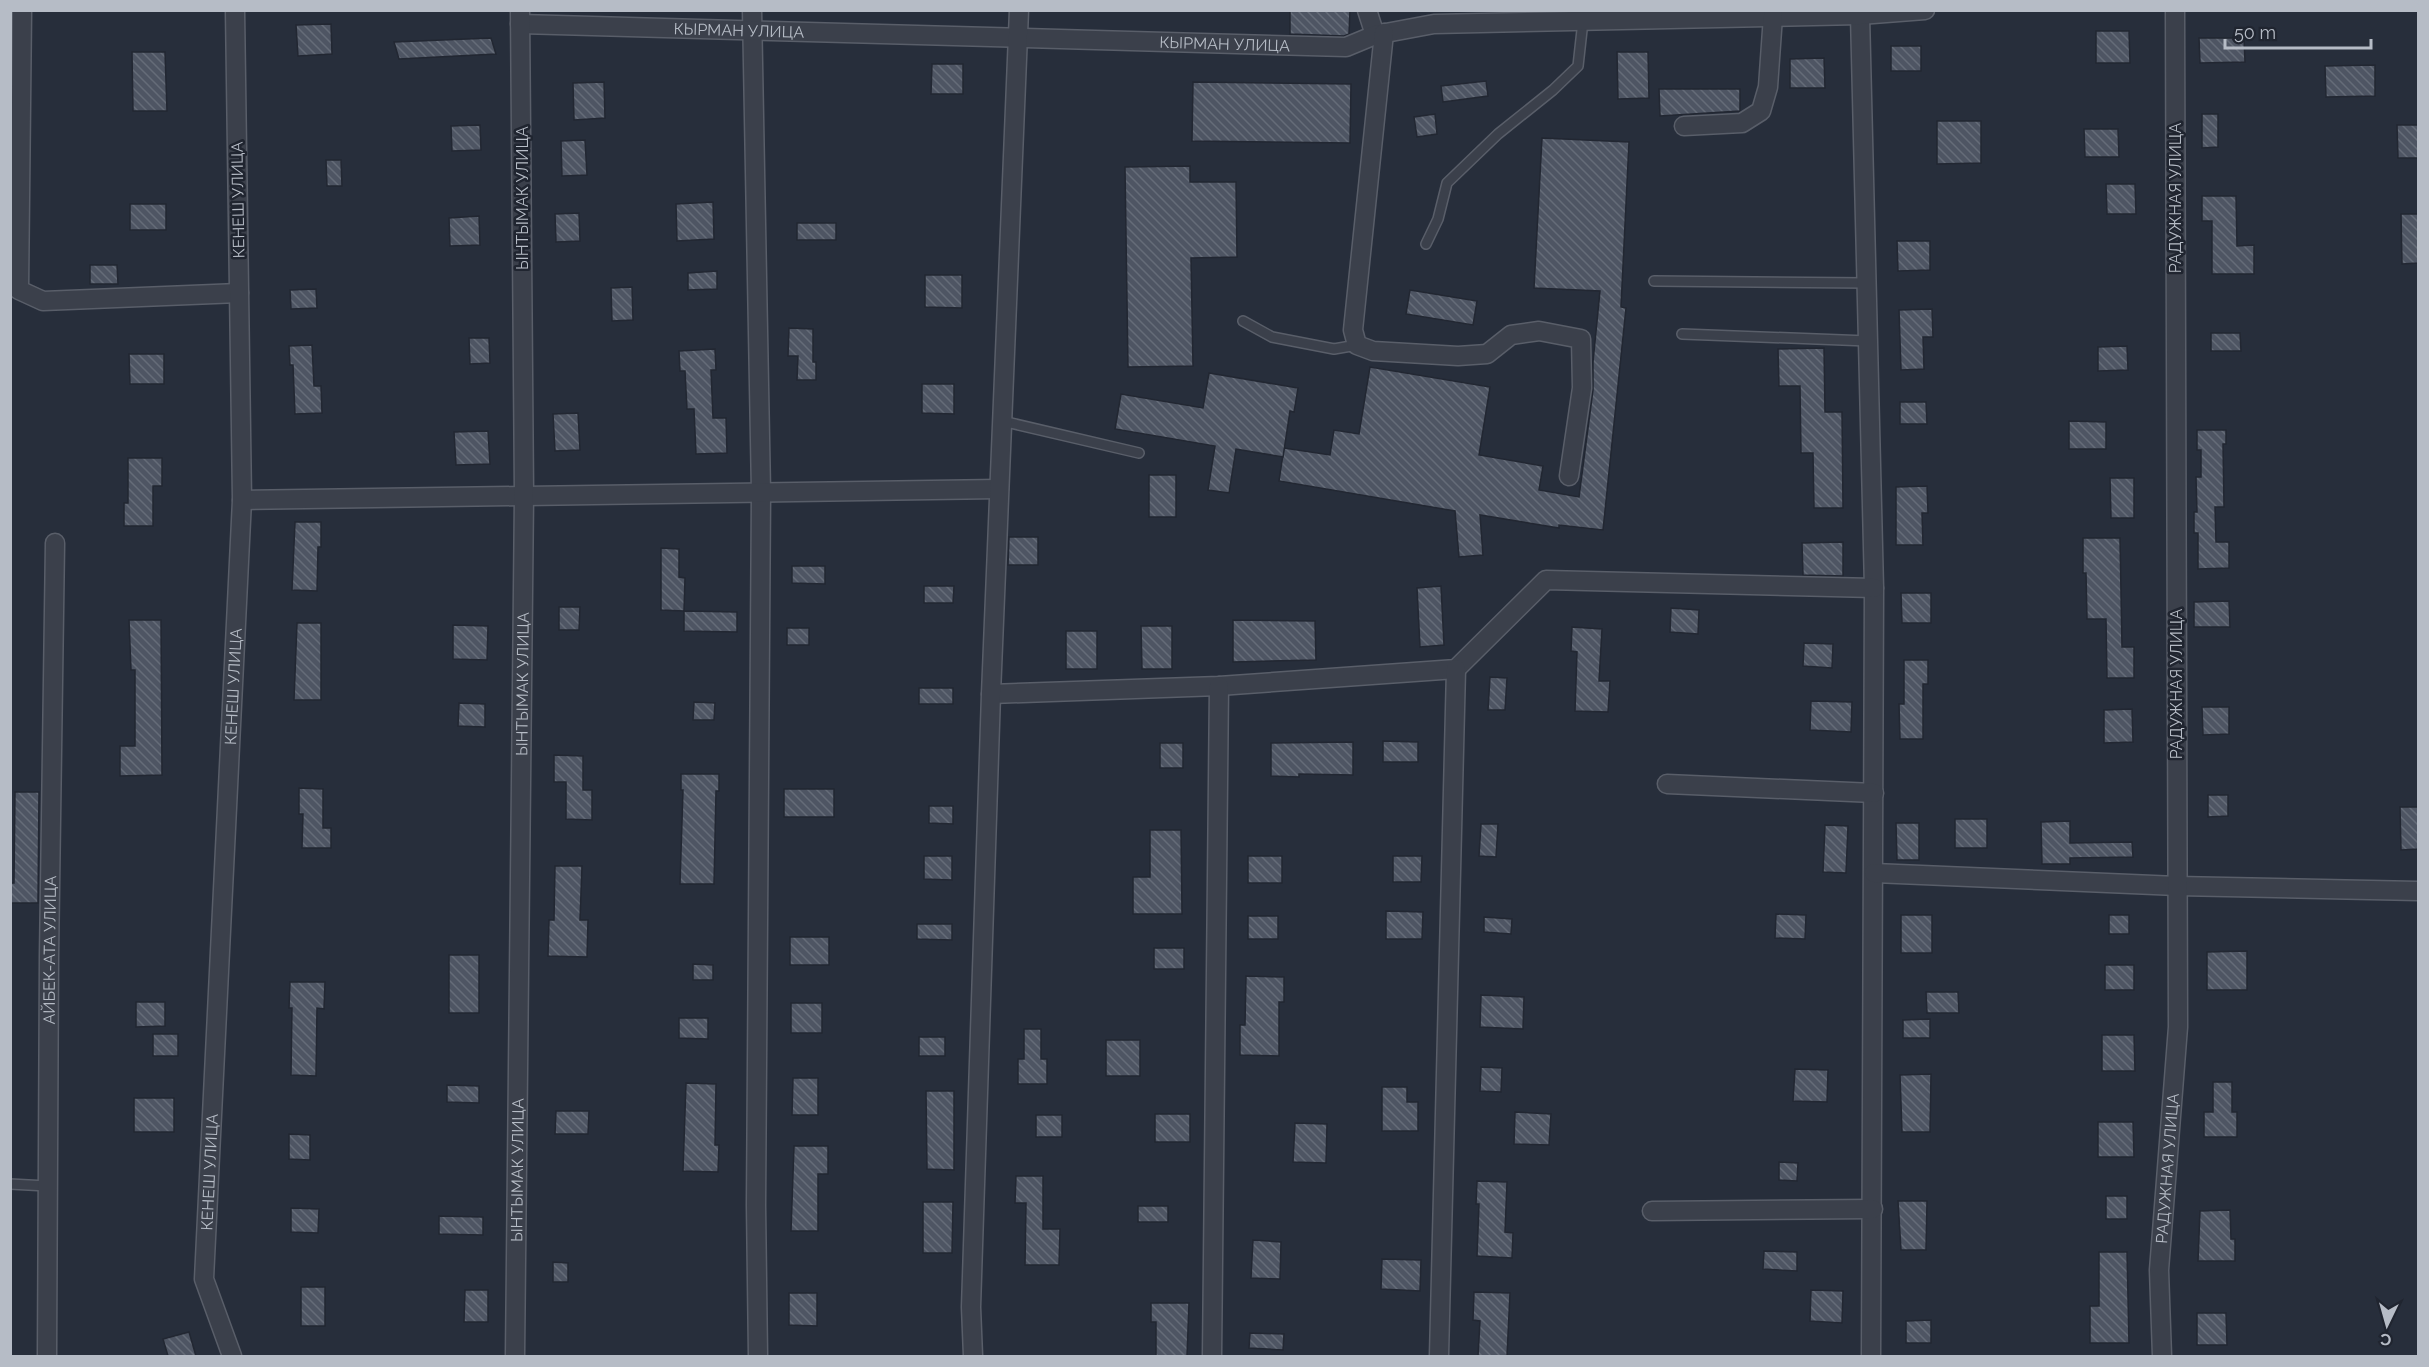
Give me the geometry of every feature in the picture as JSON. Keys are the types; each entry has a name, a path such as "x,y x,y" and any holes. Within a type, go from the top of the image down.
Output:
{"street":[{"path":"22,10 19,290 43,300 239,293"},
{"name":"КЕНЕШ УЛИЦА","path":"232,1356 204,1279 242,500 235,10"},
{"path":"752,10 761,492 756,1193 758,1356"},
{"path":"973,1356 971,1307 991,694 1019,10"},
{"path":"1367,10 1380,34 1353,330 1357,345 1373,351 1458,356 1487,354 1511,335 1539,331 1581,339 1582,387 1569,476"},
{"name":"КЫРМАН УЛИЦА","path":"520,17 752,31 1346,47 1380,34 1434,24 1512,17 1583,21 1697,14 1860,15 1925,10"},
{"name":"РАДУЖНАЯ УЛИЦА","path":"2162,1356 2159,1270 2178,1027 2175,10"},
{"path":"1860,15 1874,588 1871,1356"},
{"path":"1684,126 1742,123 1761,111 1768,87 1773,16"},
{"name":"ЫНТЫМАК УЛИЦА","path":"515,1356 525,495 520,17"},
{"path":"242,500 999,489"},
{"name":"АЙБЕК-АТА УЛИЦА","path":"47,1356 55,543"},
{"path":"991,694 1219,686 1456,669 1546,580 1874,588"},
{"path":"1439,1356 1456,669"},
{"path":"1212,1356 1219,686"},
{"path":"1667,784 1874,793"},
{"path":"1874,873 2177,886 2418,891"},
{"path":"1652,1211 1873,1209"}],"lane":[{"path":"1426,244 1438,219 1447,183 1498,134 1553,90 1578,66 1583,21"},
{"path":"1654,281 1867,283"},
{"path":"1243,321 1272,337 1334,349 1357,345"},
{"path":"1682,334 1868,341"},
{"path":"1002,421 1139,453"},
{"path":"10,1184 47,1186"}],"building":[{"path":"1290,10 1350,10 1349,34 1344,36 1290,34"},
{"path":"331,24 332,54 298,56 296,25"},
{"path":"2096,31 2129,31 2130,63 2096,63"},
{"path":"491,38 496,54 399,59 394,42"},
{"path":"2199,38 2244,38 2245,62 2200,63"},
{"path":"1891,46 1921,46 1921,71 1891,71"},
{"path":"132,52 165,52 167,111 133,111"},
{"path":"1617,52 1648,52 1649,98 1618,99"},
{"path":"1824,58 1825,88 1790,88 1790,59"},
{"path":"932,64 963,64 963,94 931,94"},
{"path":"2375,65 2375,96 2326,97 2325,66"},
{"path":"1486,81 1488,96 1443,102 1441,86"},
{"path":"604,82 605,118 574,120 573,83"},
{"path":"1193,82 1351,84 1350,143 1192,141"},
{"path":"1659,89 1740,89 1740,111 1660,116"},
{"path":"1435,114 1437,134 1417,137 1414,117"},
{"path":"2202,114 2218,114 2218,147 2202,148"},
{"path":"1937,121 1981,121 1981,163 1937,164"},
{"path":"480,125 481,150 452,151 451,126"},
{"path":"2397,125 2418,125 2418,158 2398,158"},
{"path":"2084,129 2118,129 2119,157 2085,157"},
{"path":"1542,138 1629,142 1621,307 1626,308 1603,530 1559,525 1559,528 1480,515 1483,555 1459,557 1455,511 1279,481 1284,448 1330,455 1334,430 1359,434 1370,367 1490,387 1479,455 1543,466 1539,490 1579,497 1593,390 1593,362 1600,291 1534,288"},
{"path":"585,140 587,175 562,176 561,141"},
{"path":"326,160 341,160 342,186 327,186"},
{"path":"1190,166 1190,182 1236,182 1237,257 1191,258 1193,366 1128,367 1125,167"},
{"path":"2106,184 2135,184 2136,214 2107,214"},
{"path":"2202,196 2236,196 2237,246 2254,245 2254,274 2212,274 2212,221 2202,221"},
{"path":"713,202 714,239 677,241 676,204"},
{"path":"130,204 166,204 166,230 130,230"},
{"path":"579,213 580,241 556,242 555,214"},
{"path":"2401,214 2418,214 2418,263 2402,264"},
{"path":"479,216 480,245 450,246 449,218"},
{"path":"797,223 836,223 836,240 797,240"},
{"path":"1897,241 1930,241 1930,270 1898,271"},
{"path":"90,265 117,265 118,284 90,284"},
{"path":"717,271 717,289 688,290 688,273"},
{"path":"925,275 962,275 962,308 925,307"},
{"path":"632,287 633,320 612,321 611,288"},
{"path":"316,289 317,308 291,309 290,290"},
{"path":"1410,290 1477,301 1473,325 1406,314"},
{"path":"1932,309 1933,337 1923,337 1924,369 1901,370 1899,310"},
{"path":"789,328 813,329 813,362 816,362 816,380 797,380 798,356 788,356"},
{"path":"2211,333 2240,333 2241,351 2211,351"},
{"path":"469,338 489,338 490,363 470,364"},
{"path":"312,345 314,386 321,386 322,413 295,414 293,365 290,365 289,346"},
{"path":"2127,346 2128,370 2098,371 2098,347"},
{"path":"1824,348 1825,412 1842,412 1843,508 1814,508 1813,453 1801,453 1800,386 1779,386 1778,349"},
{"path":"715,349 716,370 711,370 713,418 726,418 727,453 696,454 694,409 687,409 685,371 680,371 679,351"},
{"path":"129,354 164,354 164,384 130,384"},
{"path":"1209,373 1298,388 1294,412 1290,411 1283,457 1236,449 1229,493 1208,490 1215,446 1115,429 1121,394 1203,408"},
{"path":"922,384 954,384 954,414 922,413"},
{"path":"1900,402 1926,402 1927,424 1900,424"},
{"path":"578,413 580,450 555,451 553,414"},
{"path":"2069,421 2106,422 2106,449 2069,449"},
{"path":"2197,430 2226,430 2226,444 2223,444 2224,507 2215,507 2216,542 2229,542 2229,568 2198,569 2198,533 2194,533 2194,512 2197,512 2196,477 2201,477 2201,450 2197,450"},
{"path":"488,431 490,464 456,465 454,432"},
{"path":"128,458 162,458 162,486 153,486 153,526 124,526 124,503 128,503"},
{"path":"1149,475 1176,475 1176,517 1149,517"},
{"path":"2110,478 2134,478 2134,518 2111,518"},
{"path":"1927,486 1928,513 1922,513 1923,545 1896,545 1896,487"},
{"path":"295,522 321,522 317,591 292,590"},
{"path":"1009,537 1038,537 1038,565 1008,565"},
{"path":"2083,538 2120,538 2122,647 2134,647 2134,678 2107,678 2106,619 2087,619"},
{"path":"1843,542 1843,576 1803,575 1802,543"},
{"path":"661,548 679,549 679,577 685,578 684,611 661,610"},
{"path":"792,566 825,566 825,584 792,583"},
{"path":"924,586 954,586 953,603 924,603"},
{"path":"1441,586 1444,645 1420,647 1417,588"},
{"path":"1901,593 1931,593 1931,623 1902,623"},
{"path":"2229,601 2230,627 2194,627 2194,602"},
{"path":"559,607 580,607 579,630 559,630"},
{"path":"1671,608 1699,610 1698,634 1670,632"},
{"path":"684,611 737,612 737,632 684,631"},
{"path":"129,620 161,620 162,775 120,776 120,746 135,746 135,670 131,670"},
{"path":"1233,620 1315,621 1316,660 1233,662"},
{"path":"297,623 321,623 321,700 294,700"},
{"path":"453,625 488,626 487,660 453,659"},
{"path":"1141,626 1172,626 1172,669 1142,669"},
{"path":"1572,627 1602,629 1599,681 1610,681 1608,712 1575,711 1577,652 1571,651"},
{"path":"787,628 809,628 809,645 787,645"},
{"path":"1066,631 1097,631 1097,669 1066,669"},
{"path":"1804,643 1833,644 1832,668 1803,666"},
{"path":"1904,660 1928,660 1928,684 1923,684 1923,739 1900,739 1899,704 1904,704"},
{"path":"1490,677 1507,678 1505,710 1488,710"},
{"path":"919,688 953,688 953,704 919,704"},
{"path":"1811,701 1852,702 1851,732 1810,730"},
{"path":"694,702 715,703 714,720 693,720"},
{"path":"459,703 485,704 485,727 458,726"},
{"path":"2202,707 2229,707 2229,734 2203,735"},
{"path":"2132,709 2133,742 2104,743 2104,710"},
{"path":"1383,741 1418,742 1418,762 1383,762"},
{"path":"1353,742 1353,775 1271,776 1271,743"},
{"path":"1160,743 1183,743 1183,768 1160,768"},
{"path":"554,755 583,756 583,790 592,790 592,820 566,819 566,782 554,782"},
{"path":"681,774 719,774 719,791 716,791 714,884 680,884 683,790 681,790"},
{"path":"299,788 323,789 323,828 331,828 331,848 302,848 303,814 299,814"},
{"path":"784,789 834,789 834,817 784,817"},
{"path":"15,792 39,792 38,903 10,903 10,883 14,883"},
{"path":"2208,795 2228,795 2228,816 2208,817"},
{"path":"929,806 953,806 953,824 929,823"},
{"path":"2400,807 2418,807 2418,849 2401,850"},
{"path":"1955,819 1987,819 1987,848 1955,848"},
{"path":"2070,821 2070,843 2132,842 2133,857 2070,858 2070,864 2042,864 2041,822"},
{"path":"1896,823 1919,823 1919,860 1897,860"},
{"path":"1481,824 1498,824 1496,857 1479,856"},
{"path":"1825,825 1848,826 1846,873 1823,872"},
{"path":"1150,830 1181,830 1182,914 1133,914 1133,877 1150,877"},
{"path":"924,856 952,856 952,880 924,879"},
{"path":"1248,856 1282,856 1282,883 1248,883"},
{"path":"1393,856 1422,856 1421,882 1393,882"},
{"path":"555,866 582,866 580,920 588,920 587,957 548,956 549,920 554,920"},
{"path":"1386,911 1423,912 1422,939 1386,939"},
{"path":"1776,914 1806,915 1805,939 1775,938"},
{"path":"1901,915 1932,915 1932,953 1901,953"},
{"path":"2109,915 2129,915 2129,934 2109,934"},
{"path":"1248,916 1278,916 1278,939 1248,939"},
{"path":"1484,917 1512,919 1511,934 1484,932"},
{"path":"917,924 952,924 952,940 917,939"},
{"path":"790,937 829,937 829,965 790,965"},
{"path":"1154,948 1184,948 1184,969 1154,969"},
{"path":"2247,951 2247,990 2207,990 2207,952"},
{"path":"449,955 479,955 479,1013 449,1013"},
{"path":"693,964 713,965 713,980 693,980"},
{"path":"2105,965 2134,965 2134,990 2105,990"},
{"path":"1246,976 1284,977 1284,1002 1279,1002 1279,1056 1240,1055 1240,1025 1245,1025"},
{"path":"290,982 325,982 324,1009 317,1008 316,1076 291,1075"},
{"path":"1926,992 1958,992 1959,1013 1927,1013"},
{"path":"1481,995 1524,997 1523,1029 1480,1027"},
{"path":"136,1002 165,1002 165,1026 136,1027"},
{"path":"791,1003 822,1003 822,1033 791,1033"},
{"path":"679,1018 708,1018 708,1039 679,1038"},
{"path":"1930,1019 1930,1038 1903,1038 1903,1020"},
{"path":"1024,1029 1041,1029 1041,1059 1047,1059 1047,1084 1018,1084 1018,1059 1024,1059"},
{"path":"153,1034 178,1034 178,1056 153,1056"},
{"path":"2102,1035 2134,1035 2135,1071 2102,1071"},
{"path":"919,1037 945,1037 945,1056 919,1056"},
{"path":"1106,1040 1140,1040 1140,1076 1106,1076"},
{"path":"1481,1067 1502,1068 1501,1092 1480,1091"},
{"path":"1795,1069 1828,1070 1827,1102 1793,1101"},
{"path":"1931,1074 1930,1132 1902,1132 1900,1075"},
{"path":"793,1078 818,1078 818,1115 792,1115"},
{"path":"2213,1082 2232,1082 2232,1112 2237,1112 2237,1137 2204,1137 2204,1112 2213,1112"},
{"path":"686,1083 716,1084 715,1145 719,1145 718,1172 683,1171"},
{"path":"447,1085 479,1086 479,1103 447,1102"},
{"path":"1382,1087 1407,1087 1407,1102 1418,1102 1418,1131 1382,1131"},
{"path":"926,1091 954,1091 954,1170 927,1169"},
{"path":"134,1098 174,1098 174,1132 134,1132"},
{"path":"556,1111 589,1111 588,1134 555,1134"},
{"path":"1515,1112 1551,1114 1549,1145 1514,1144"},
{"path":"1155,1114 1190,1114 1190,1142 1155,1142"},
{"path":"1036,1115 1062,1115 1062,1137 1036,1137"},
{"path":"2098,1122 2133,1122 2134,1157 2098,1157"},
{"path":"1295,1123 1327,1124 1326,1163 1293,1162"},
{"path":"289,1134 310,1135 310,1160 289,1159"},
{"path":"794,1146 828,1146 828,1174 818,1174 818,1231 791,1231"},
{"path":"1779,1162 1798,1163 1797,1181 1779,1180"},
{"path":"1016,1176 1043,1176 1043,1229 1060,1229 1059,1265 1025,1265 1026,1203 1015,1203"},
{"path":"1477,1181 1507,1182 1505,1232 1513,1233 1512,1258 1477,1256 1479,1204 1476,1204"},
{"path":"2106,1196 2127,1196 2127,1219 2106,1219"},
{"path":"1898,1201 1927,1201 1926,1250 1901,1250"},
{"path":"923,1202 953,1202 952,1253 923,1253"},
{"path":"1138,1206 1168,1206 1168,1222 1138,1222"},
{"path":"291,1208 319,1209 318,1233 291,1232"},
{"path":"2230,1210 2231,1239 2235,1239 2235,1261 2198,1261 2200,1211"},
{"path":"439,1216 483,1217 483,1235 439,1234"},
{"path":"1253,1240 1281,1242 1280,1279 1251,1278"},
{"path":"1764,1251 1797,1252 1797,1271 1763,1269"},
{"path":"2099,1252 2127,1252 2129,1343 2090,1343 2090,1306 2099,1306"},
{"path":"1382,1259 1421,1260 1420,1291 1381,1289"},
{"path":"553,1262 568,1263 568,1282 553,1282"},
{"path":"301,1287 325,1287 325,1326 301,1326"},
{"path":"465,1290 488,1290 488,1322 464,1322"},
{"path":"1811,1290 1843,1291 1842,1323 1810,1321"},
{"path":"1474,1292 1510,1293 1507,1356 1478,1356 1480,1321 1473,1320"},
{"path":"789,1293 817,1293 817,1326 789,1325"},
{"path":"1151,1303 1189,1303 1187,1356 1156,1356 1156,1322 1151,1322"},
{"path":"2197,1313 2226,1313 2227,1345 2197,1345"},
{"path":"1931,1320 1931,1343 1906,1343 1906,1321"},
{"path":"189,1332 196,1356 168,1356 163,1339"},
{"path":"1250,1333 1284,1334 1283,1350 1249,1348"}]}
